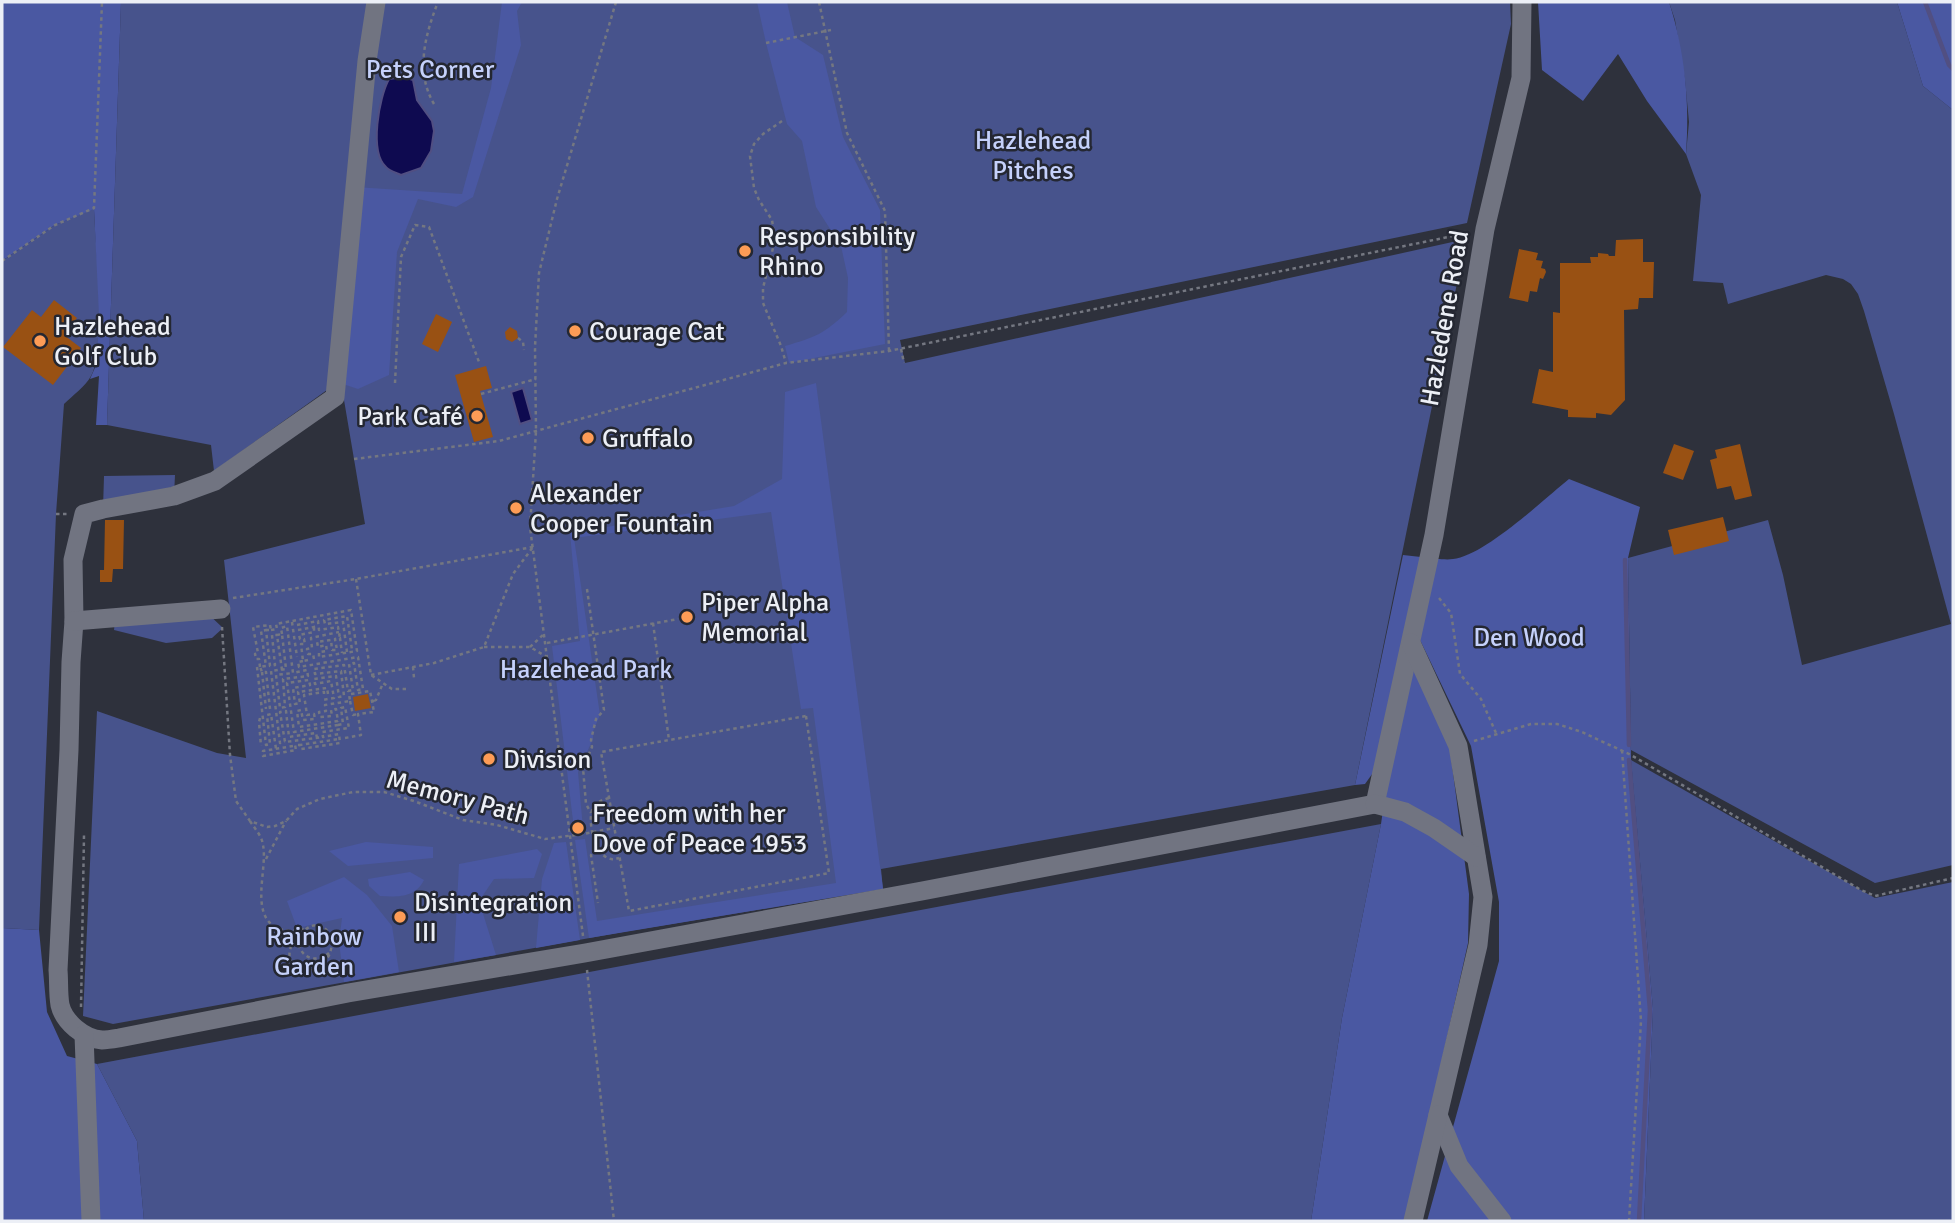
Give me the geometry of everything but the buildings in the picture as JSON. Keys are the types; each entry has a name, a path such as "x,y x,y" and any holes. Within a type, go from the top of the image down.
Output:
{"street":[{"path":"376,2 367,61 335,397 215,481 174,496 84,514 73,560 74,621 58,970 60,1005 70,1023 83,1035 100,1040 119,1038 348,993 909,894 1375,804 1405,813 1434,828 1476,857"},
{"name":"Hazledene Road","path":"1375,804 1434,535 1485,229 1521,78 1522,2"},
{"path":"74,621 221,609"},
{"path":"74,621 114,630"},
{"path":"1410,643 1458,746 1483,897 1478,945 1413,1221"},
{"path":"83,1035 91,1221"},
{"path":"1438,1115 1459,1166 1502,1221"}],"path":[{"path":"2,261 55,225 94,208 102,2"},
{"path":"434,104 428,94 423,59 425,41 438,2"},
{"path":"614,1221 585,953 530,527 537,431 535,346 539,273 557,199 616,2"},
{"path":"820,2 828,30 847,134 885,211 889,351"},
{"path":"766,43 828,30"},
{"path":"782,121 763,134 754,144 750,156 754,188 758,200 772,219 775,240 762,303 786,363"},
{"path":"395,383 401,257 415,225 429,227 479,362"},
{"path":"354,460 499,441 786,363 889,351 1485,229"},
{"path":"518,338 523,342 524,350"},
{"path":"901,348 904,363"},
{"path":"481,394 536,379"},
{"path":"310,926 296,939 288,955 296,970 303,972 320,966 326,960 332,939 324,928 317,926 310,926 289,931 276,927 264,912 261,894 265,861 263,842 236,801 230,755 221,609 228,599 533,547"},
{"path":"484,647 513,574 533,547"},
{"path":"356,579 371,676"},
{"path":"1425,580 1451,613 1460,674 1481,699 1496,733"},
{"path":"587,589 604,710 597,719 591,740 592,747 583,768 586,804 591,813 596,846 606,857 619,858"},
{"path":"258,667 266,666 261,631 277,629 276,624 351,610 357,651 320,657 319,652 327,651 326,645 318,646 317,642 331,640 332,650 337,650 335,639 340,638"},
{"path":"347,653 343,622 324,624 324,620 347,616 352,652"},
{"path":"546,643 678,619"},
{"path":"291,621 297,657"},
{"path":"297,625 318,621 319,630 338,627 342,653"},
{"path":"303,661 301,644 305,643 299,635 314,632 313,622"},
{"path":"653,623 669,740"},
{"path":"276,749 271,714 267,715 270,744 265,745 258,667 260,659 256,659 255,654 258,653 253,627 270,625 270,666 275,665 272,635 282,634"},
{"path":"293,673 287,626 281,628 286,669 271,671 280,743 339,734 340,743 301,749 300,745 295,745 296,750 264,756 263,751 293,746"},
{"path":"298,630 314,627"},
{"path":"314,659 307,649 312,648 311,638 339,632"},
{"path":"530,647 545,634"},
{"path":"277,635 282,670"},
{"path":"371,676 434,663 484,647 530,647 548,658"},
{"path":"308,660 298,662 299,667 358,657 363,689 358,690 354,663 349,664 353,691 349,693"},
{"path":"321,700 334,698 331,681 315,684 314,679 336,676 339,696 344,696 341,671 314,674 314,669 344,665 349,693 351,701 353,715 374,712 370,691 349,693"},
{"path":"258,667 262,672 266,671 268,709"},
{"path":"413,667 414,678"},
{"path":"307,670 308,676 283,679 285,707 280,708 276,675 293,673 307,670"},
{"path":"371,676 392,689 406,689"},
{"path":"323,737 322,732 349,728 345,707 341,708 342,724 294,732 287,684 309,680 310,685 293,688 295,704 300,704 298,692 327,688 326,694 304,695 307,715 314,714 315,719 303,720 302,710 297,711 299,727 338,723"},
{"path":"372,701 376,700 383,683"},
{"path":"338,723 336,709 331,710 332,716 320,718 319,712 326,711 325,705 351,701"},
{"path":"285,742 280,712 286,711 289,737 316,733 317,738"},
{"path":"345,738 361,735 358,714"},
{"path":"261,715 261,746"},
{"path":"806,716 829,873 629,911 601,752 669,740 806,716"},
{"path":"1458,746 1531,724 1557,724 1593,736 1622,750 1875,896 1953,878"},
{"path":"1622,750 1641,1021 1629,1221"},
{"name":"Memory Path","path":"286,821 297,809 320,799 353,792 384,792 463,820 497,825 545,839 614,828"},
{"path":"591,813 600,801 609,798"},
{"path":"250,821 267,827 286,821"},
{"path":"265,861 286,821"},
{"path":"596,846 591,855 598,903"},
{"path":"83,881 89,882"},
{"path":"300,935 300,949 310,958 317,959 329,953"}],"green space":[{"path":"2,2 121,2 107,425 96,425 99,376 90,379 97,363 99,315 94,209 55,225 2,261"},
{"path":"121,2 1510,2 1511,24 1467,223 900,340 905,363 1466,239 1355,785 881,869 883,889 623,932 113,1024 83,1016 97,711 217,753 246,758 224,560 365,524 344,400 327,390 214,471 211,445 107,425"},
{"path":"502,2 522,2 517,11 521,45 473,197 456,207 418,199 397,252 389,375 358,389 340,383 355,187 462,194 491,88"},
{"path":"757,2 787,2 795,37 823,55 843,137 880,210 885,344 789,363 785,346 819,334 847,312 848,278 841,246 816,207 802,141 787,124"},
{"path":"1538,2 1669,2 1679,39 1685,78 1686,154 1647,101 1618,54 1583,101 1542,70"},
{"path":"1669,2 1897,2 1923,86 1953,110 1953,865 1875,883 1631,750 1628,558 1768,520 1802,665 1951,624 1864,311 1851,284 1826,275 1728,304 1723,283 1693,281 1701,195 1686,154 1689,122 1685,80 1675,20"},
{"path":"1897,2 1953,2 1953,110 1923,86"},
{"path":"94,208 99,320 96,362 88,380 64,404 56,514 39,930 2,928 2,261 55,225"},
{"name":"Hazlehead Park","path":"816,383 883,889 589,938 575,840 585,839 597,921 836,883 813,708 801,709 771,512 574,538 600,715 593,731 593,739 578,772 583,829 574,829 552,646 580,641 570,533 734,506 782,479 785,392"},
{"path":"175,475 174,496 103,509 104,476"},
{"name":"Den Wood","path":"1569,479 1640,507 1628,558 1631,760 1653,1009 1644,1221 1427,1221 1499,961 1499,902 1471,746 1420,640 1436,559 1466,556 1481,548 1513,526"},
{"path":"1403,555 1421,557 1375,770 1365,784 1355,785"},
{"path":"206,612 223,628 212,638 166,643 114,630 115,621"},
{"name":"Den Wood","path":"1413,662 1450,750 1469,894 1468,943 1406,1221 1311,1221 1342,1018 1381,824 1389,768"},
{"path":"1631,760 1875,898 1953,882 1953,1221 1644,1221 1653,1009"},
{"path":"1381,824 1342,1018 1311,1221 144,1221 137,1141 97,1064"},
{"path":"366,842 433,847 433,858 348,866 329,851"},
{"path":"566,842 580,940 536,948 542,879 554,843"},
{"path":"537,849 542,854 534,878 494,879 479,901 496,955 454,962 459,864"},
{"path":"410,872 424,880 411,893 380,896 369,886 368,879"},
{"path":"344,877 367,895 392,926 399,972 344,982 339,942 342,918 297,928 287,901"},
{"path":"2,928 39,930 47,1012 67,1056 97,1064 137,1141 144,1221 2,1221"}],"shaded area":[{"path":"404,77 413,80 417,100 432,121 434,131 431,151 421,168 401,175 387,168 381,160 377,124 389,79"},
{"path":"523,388 532,420 520,424 511,392"}],"waterway":[{"path":"1925,2 1949,65 1953,69"},
{"path":"1625,560 1629,745"},
{"path":"1629,760 1650,1010 1639,1221"}],"place":[{"name":"Responsibility Rhino","path":"745,251"},
{"name":"Courage Cat","path":"575,331"},
{"name":"Hazlehead Golf Club","path":"40,341"},
{"name":"Park Café","path":"477,416"},
{"name":"Gruffalo","path":"588,438"},
{"name":"Alexander Cooper Fountain","path":"516,508"},
{"name":"Piper Alpha Memorial","path":"687,617"},
{"name":"Division","path":"489,759"},
{"name":"Freedom with her Dove of Peace 1953","path":"578,828"},
{"name":"Disintegration III","path":"400,917"}],"park label":[{"name":"Pets Corner","path":"430,69"},
{"name":"Hazlehead Pitches","path":"1033,155"},
{"name":"Rainbow Garden","path":"314,951"}]}
